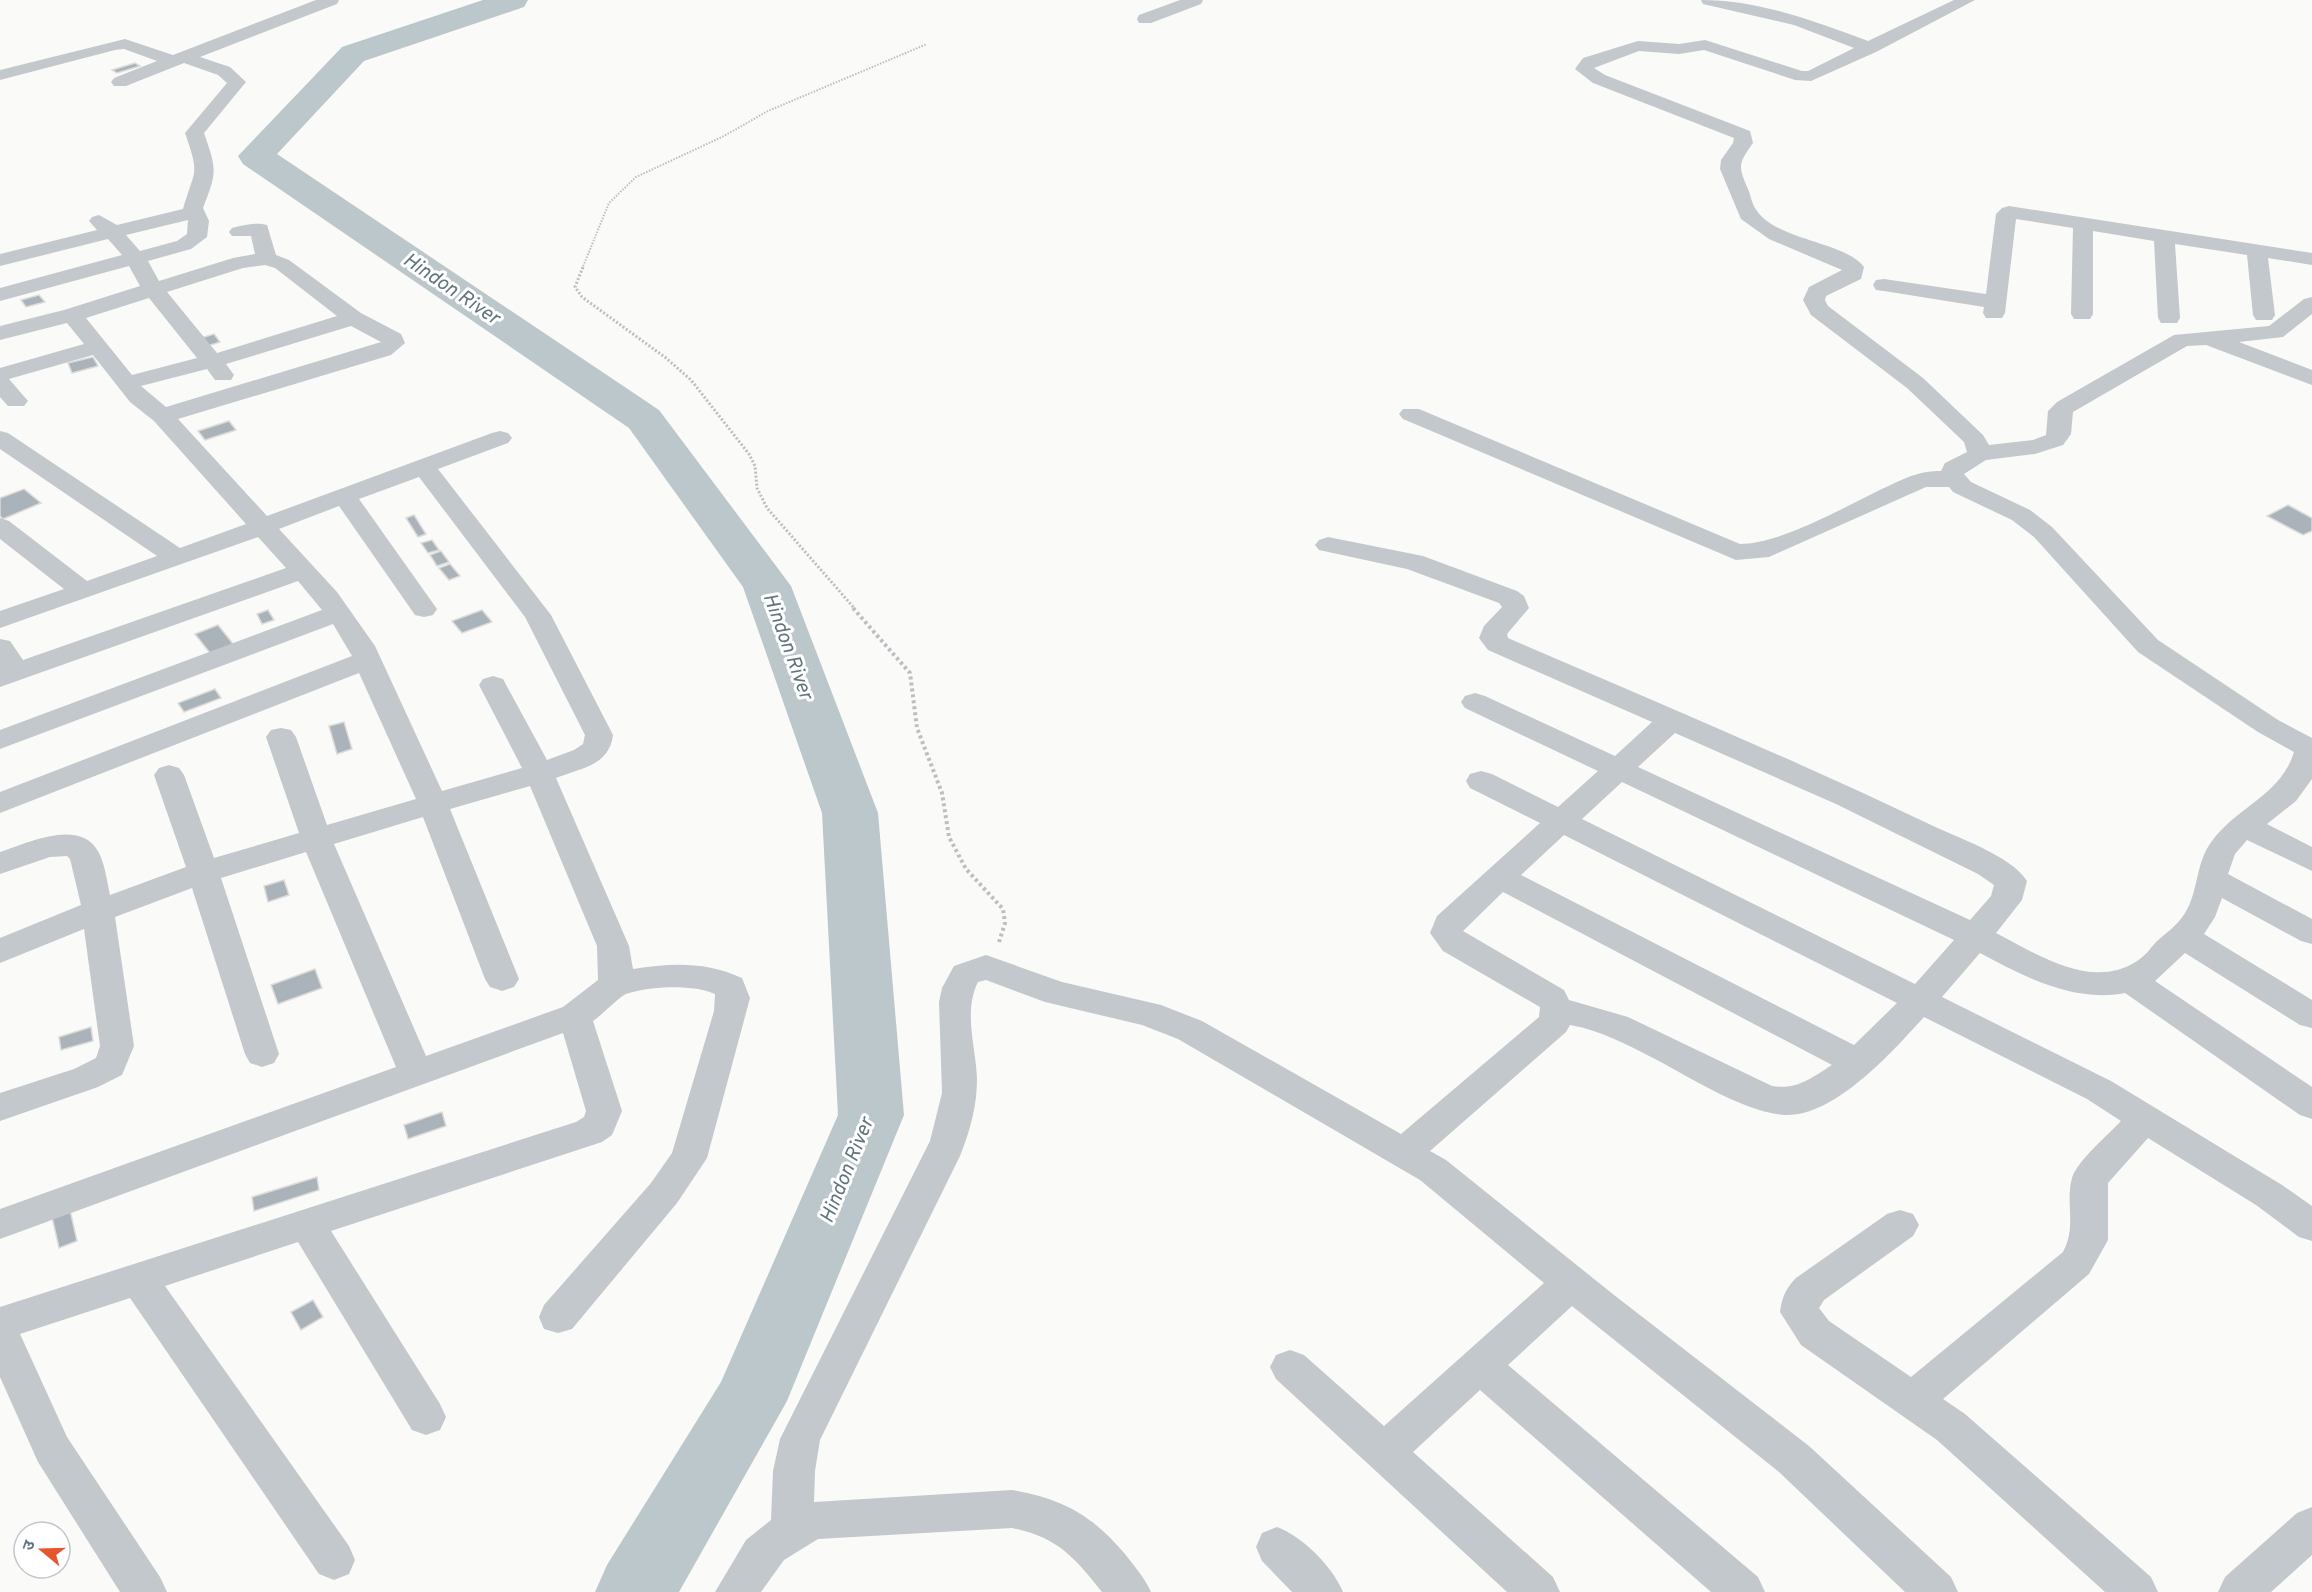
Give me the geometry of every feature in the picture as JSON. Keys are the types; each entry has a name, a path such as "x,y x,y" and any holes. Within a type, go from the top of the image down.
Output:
{"street":[{"path":"120,82 331,0"},
{"path":"1145,19 1195,0"},
{"path":"1709,0 1799,21 1870,48"},
{"path":"1927,3 1957,4"},
{"path":"1957,4 1811,76 1800,76 1705,45 1679,49 1638,46 1589,63 1584,69 1599,79 1733,129 1743,135 1743,143 1731,160 1730,169 1748,215 1776,235 1853,267 1854,274 1817,292 1814,300 1819,310 1915,383 1975,440 1979,453"},
{"path":"0,75 125,44 224,71 237,82 194,133 205,163 205,177 194,201 199,221 197,237 192,241 136,259 0,295"},
{"path":"0,260 105,226 152,224 195,212"},
{"path":"1884,285 1994,308 2006,214 2016,212 2312,259"},
{"path":"2082,314 2083,223"},
{"path":"105,226 136,259 152,288 213,361 236,393"},
{"path":"239,232 260,229 266,259"},
{"path":"2164,235 2169,318"},
{"path":"2257,250 2264,315"},
{"path":"0,333 72,315 240,262 266,259 282,264 353,318 393,339 394,343 384,350 162,416"},
{"path":"1475,702 2043,970 2078,981 2102,985 2129,980 2148,970 2198,919 2209,895 2222,849 2292,787 2306,767 2310,749 2259,720 2148,646 2043,532 2021,515 1971,493 1955,480 1952,474 1954,468 1976,457 1979,453 2035,447 2054,441 2059,435 2060,411 2065,406 2175,343 2189,338 2275,332 2312,304"},
{"path":"72,315 138,397 162,416 304,570 338,613 367,660 433,804 502,979"},
{"path":"126,383 213,361 353,318"},
{"path":"312,331 361,357"},
{"path":"2206,337 2312,378"},
{"path":"0,375 97,347"},
{"path":"0,382 16,401"},
{"path":"1411,414 1736,552 1749,554 1760,552 1805,534 1921,480 1938,478 1955,480"},
{"path":"0,438 177,558"},
{"path":"0,620 177,558 500,438"},
{"path":"0,951 203,872 539,773 584,757 597,748 599,735 538,615 424,467"},
{"path":"344,495 424,609"},
{"path":"0,526 83,591"},
{"path":"1328,545 1414,562 1508,597 1515,602 1516,608 1494,632 1493,638 1498,644 1847,797 2004,875 2011,881 2006,900 1918,1000 1858,1063 1828,1087 1811,1096 1792,1101 1761,1095 1592,1017 1558,1010"},
{"path":"0,647 8,675 304,570"},
{"path":"0,740 338,613"},
{"path":"0,803 367,660"},
{"path":"0,1224 575,1016 606,993 614,984 616,976 614,946 539,773 493,685"},
{"path":"1403,1153 1554,1023 1558,1010 1552,999 1454,943 1446,933 1448,924 1671,721"},
{"path":"280,737 316,838 416,1074"},
{"path":"169,776 203,872 261,1054"},
{"path":"1481,781 2098,1090 2269,1195 2312,1226"},
{"path":"2246,826 2312,860"},
{"path":"0,863 48,847 74,845 85,855 98,911 117,1046 110,1066 86,1078 0,1107"},
{"path":"1500,877 1858,1063"},
{"path":"2212,879 2312,933"},
{"path":"2182,936 2312,1016"},
{"path":"792,1529 794,1471 800,1439 942,1156 956,1119 960,1091 954,1016 956,994 966,974 986,967 1057,993 1149,1014 1190,1030 1433,1170 1571,1283 1794,1459 1936,1592"},
{"path":"558,1317 664,1193 689,1158 731,1011 733,998 730,987 717,979 678,976 614,984"},
{"path":"2129,980 2312,1105"},
{"path":"0,1324 589,1132 599,1125 604,1111 575,1016"},
{"path":"1912,1401 2076,1263 2089,1240 2090,1179 2145,1118"},
{"path":"307,1224 426,1417"},
{"path":"1900,1225 1810,1289 1802,1298 1799,1312 1815,1333 1951,1427 2136,1592"},
{"path":"138,1279 334,1560"},
{"path":"1384,1452 1571,1283"},
{"path":"0,1332 52,1449 145,1592"},
{"path":"1480,1365 1743,1592"},
{"path":"1290,1367 1538,1592"},
{"path":"737,1592 766,1545 792,1529 818,1520 1012,1509 1041,1513 1074,1530 1129,1592"},
{"path":"2240,1592 2312,1527"},
{"path":"1277,1547 1321,1592"}],"path":[{"path":"927,44 768,111 724,136 636,177 609,203 575,287 582,297 666,358 691,380 750,454 755,466 757,488 767,508 910,674 914,687 917,729 941,792 950,840 960,859 978,882 1003,905 1006,919 1002,936 986,967"}],"building":[{"path":"135,63 140,66 117,73 112,70"},
{"path":"39,295 45,302 26,307 21,300"},
{"path":"214,334 220,342 207,346 201,338"},
{"path":"93,357 98,366 72,373 68,363"},
{"path":"229,421 236,430 205,440 198,431"},
{"path":"24,489 41,503 3,519 0,516 0,498"},
{"path":"2288,505 2312,518 2312,531 2303,535 2267,516"},
{"path":"414,515 426,534 418,537 406,518"},
{"path":"432,540 439,550 428,553 421,543"},
{"path":"441,551 449,562 437,566 430,555"},
{"path":"450,564 460,576 449,580 439,568"},
{"path":"268,610 274,620 262,624 257,614"},
{"path":"482,610 492,622 462,633 452,621"},
{"path":"218,625 237,649 214,658 195,634"},
{"path":"215,689 221,698 184,712 178,703"},
{"path":"344,722 352,749 337,754 329,726"},
{"path":"284,880 289,895 268,902 264,886"},
{"path":"315,969 322,988 278,1004 271,985"},
{"path":"91,1027 93,1041 61,1050 59,1037"},
{"path":"442,1112 446,1126 408,1139 404,1125"},
{"path":"317,1177 319,1190 254,1211 252,1197"},
{"path":"70,1210 77,1241 59,1248 52,1217"},
{"path":"313,1300 323,1317 301,1330 291,1312"}],"waterway":[{"name":"Hindon River","path":"513,0 353,54 256,156 644,419 767,586 850,813 871,1115 750,1401 635,1592"}]}
